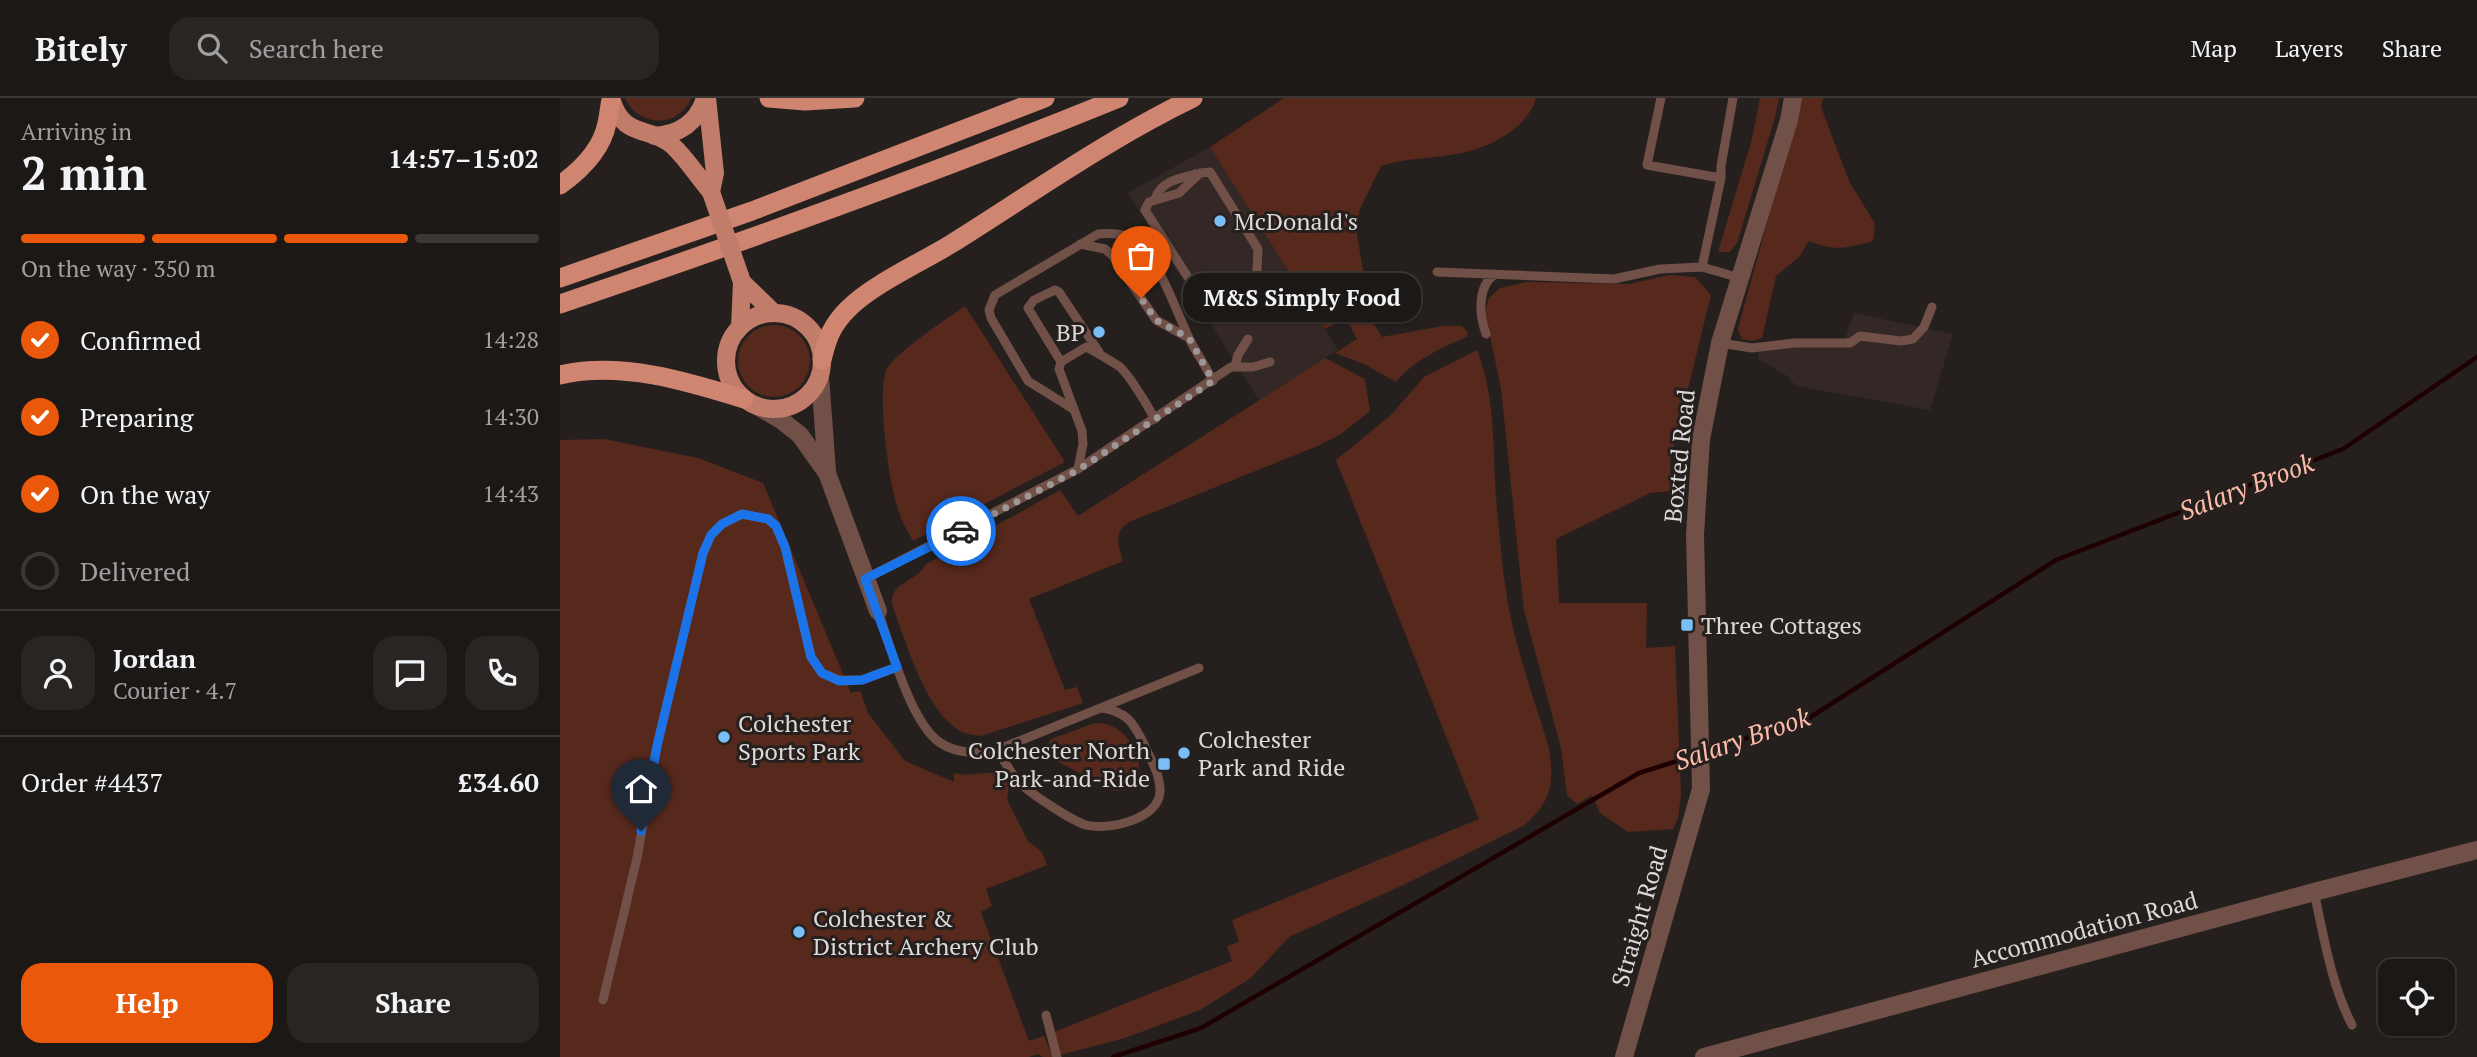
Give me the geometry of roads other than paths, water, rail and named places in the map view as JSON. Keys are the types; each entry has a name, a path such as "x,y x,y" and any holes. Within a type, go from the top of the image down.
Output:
{"highway":[{"path":"769,98 805,102 855,98"},
{"path":"560,278 752,211 1045,98"},
{"path":"560,304 772,232 979,155 1119,98"},
{"path":"821,368 827,335 832,326 859,299 982,225 1026,194 1193,98"},
{"path":"560,185 597,149 606,129 611,99"},
{"path":"560,375 574,372 628,372 673,378 750,403"}],"main road":[{"path":"654,136 669,135 686,127 699,113 706,98"},
{"path":"706,98 715,173 711,192"},
{"path":"611,99 617,114 627,125 670,143 711,192 741,279 740,327"},
{"path":"741,279 774,313"},
{"path":"774,313 789,315 807,327 820,345 821,368 810,393 794,405 776,410 750,403 734,388 727,375 725,362 732,337 740,327 755,316 774,313"}],"street":[{"name":"Boxted Road","path":"1701,789 1695,535 1701,439 1720,343 1793,98"},
{"path":"821,368 827,473"},
{"path":"750,403 781,420 800,435 827,473 878,611"},
{"name":"Straight Road","path":"1624,1057 1701,789"},
{"name":"Accommodation Road","path":"1704,1057 2477,850"}],"lane":[{"path":"1661,98 1647,165 1721,178"},
{"path":"1702,267 1721,178 1733,98"},
{"path":"1226,305 1200,296 1145,210 1161,187 1174,180 1210,172 1258,249 1257,270"},
{"path":"1155,198 1166,198 1179,193 1200,173"},
{"path":"1073,409 1028,381 989,310 995,295 1098,234 1116,233 1134,239 1143,246 1177,305 1189,338 1213,381"},
{"path":"1080,244 1105,249 1112,255 1156,320 1189,338"},
{"path":"1437,272 1614,279 1660,269 1702,267 1740,278"},
{"path":"1486,334 1480,307 1489,278 1496,274"},
{"path":"1061,362 1028,308 1034,300 1055,290 1059,292 1104,359"},
{"path":"1720,343 1752,348 1795,343 1850,343 1860,336 1901,341 1913,339 1924,327 1932,307"},
{"path":"865,579 1078,470 1233,367 1248,339"},
{"path":"1078,470 1083,444 1082,431 1059,369 1061,362 1086,347 1121,368 1155,419"},
{"path":"1233,367 1253,367 1270,362"},
{"path":"603,1000 637,858 657,746 703,553 711,535 722,524 742,514 768,519 776,526 785,547 811,657 822,673 839,681 862,680 897,667"},
{"path":"878,611 897,667 915,710 928,732 941,743 963,752 997,750 1199,668"},
{"path":"997,750 1019,782 1045,802 1085,825 1111,826 1143,816 1157,800 1161,790 1154,768 1135,727 1119,711 1101,707"},
{"path":"2314,892 2338,994 2352,1025"},
{"path":"1046,1015 1057,1057"}],"waterway":[{"name":"Salary Brook","path":"1704,752 1809,718 2056,560 2343,449 2477,357"},
{"name":"Salary Brook","path":"1113,1057 1201,1028 1639,773 1696,755"}],"place":[{"name":"McDonald's","path":"1220,221"},
{"name":"M&S Simply Food","path":"1141,298"},
{"name":"BP","path":"1099,332"},
{"name":"Three Cottages","path":"1687,625"},
{"name":"Colchester Sports Park","path":"724,737"},
{"name":"Colchester Park and Ride","path":"1184,753"},
{"name":"Colchester North Park-and-Ride","path":"1164,764"},
{"name":"Colchester & District Archery Club","path":"799,932"}]}
